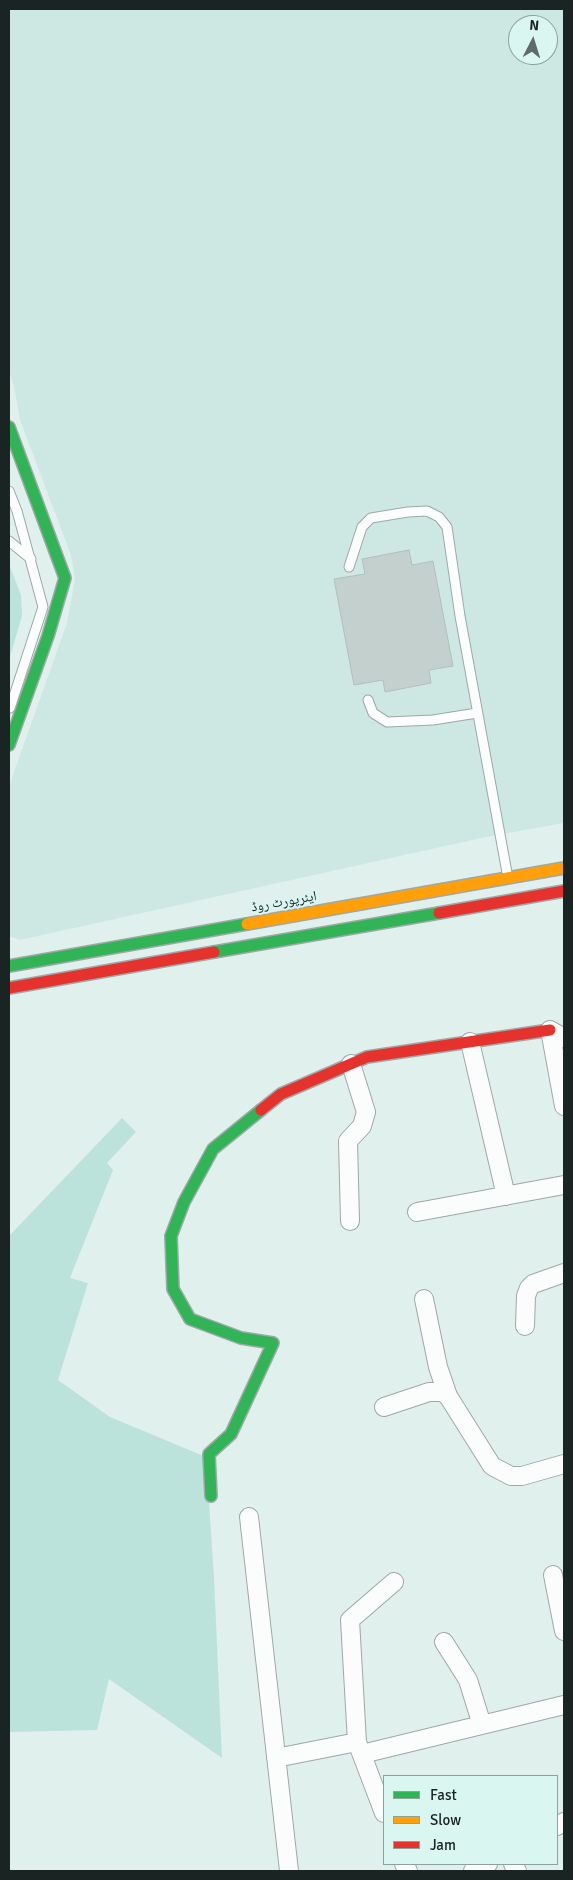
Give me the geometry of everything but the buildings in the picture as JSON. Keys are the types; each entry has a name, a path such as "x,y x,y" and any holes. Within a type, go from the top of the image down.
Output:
{"main road":[{"path":"9,427 65,578 48,636 9,745"},
{"name":"ایئرپورٹ روڈ","path":"9,988 510,890 564,868"},
{"name":"ایئرپورٹ روڈ","path":"9,966 206,930 510,890 564,891"},
{"path":"25,952 68,946 103,950"},
{"path":"211,1496 209,1454 231,1434 273,1344 241,1338 190,1319 173,1290 171,1236 184,1202 213,1149 281,1094 367,1057 470,1042 557,1034"}],"street":[{"path":"557,1034 564,1106"},
{"path":"470,1042 506,1196"},
{"path":"350,1221 348,1141 362,1126 366,1112 351,1064"},
{"path":"417,1212 564,1185"},
{"path":"525,1326 526,1296 529,1288 532,1284 564,1273"},
{"path":"424,1299 438,1367 448,1396 492,1466 511,1476 522,1476 564,1464"},
{"path":"384,1407 429,1392 442,1392 448,1396"},
{"path":"249,1517 289,1871"},
{"path":"553,1575 564,1631"},
{"path":"383,1810 359,1748 350,1620 394,1582"},
{"path":"444,1642 468,1680 482,1725"},
{"path":"276,1758 359,1748 482,1725 564,1705"},
{"path":"474,1871 486,1865"}],"lane":[{"path":"9,491 43,607 9,712"},
{"path":"9,496 16,511"},
{"path":"349,566 362,527 371,518 427,511 439,517 447,527 510,890"},
{"path":"9,541 30,559"},
{"path":"368,700 373,713 387,722 434,720 478,712"}],"shaded area":[{"path":"9,9 564,9 564,823 486,837 20,940 9,936 9,786 67,623 75,579 71,555 20,420 14,386 9,371"},
{"path":"9,564 21,595 22,616 9,660"},
{"path":"122,1118 136,1132 107,1163 113,1170 70,1278 88,1283 58,1380 110,1417 206,1457 214,1577 222,1758 109,1679 97,1730 9,1732 9,1236"}],"traffic: fast":[{"path":"9,427 65,578 48,636 9,745"},
{"path":"214,952 439,913"},
{"path":"9,966 247,924"},
{"path":"211,1496 209,1454 231,1434 273,1343 241,1338 190,1319 173,1289 171,1236 184,1202 213,1149 261,1110"}],"traffic: slow":[{"path":"247,924 564,868"}],"traffic: jam":[{"path":"439,913 564,891"},
{"path":"9,988 214,952"},
{"path":"261,1110 281,1094 367,1057 550,1030"}]}
